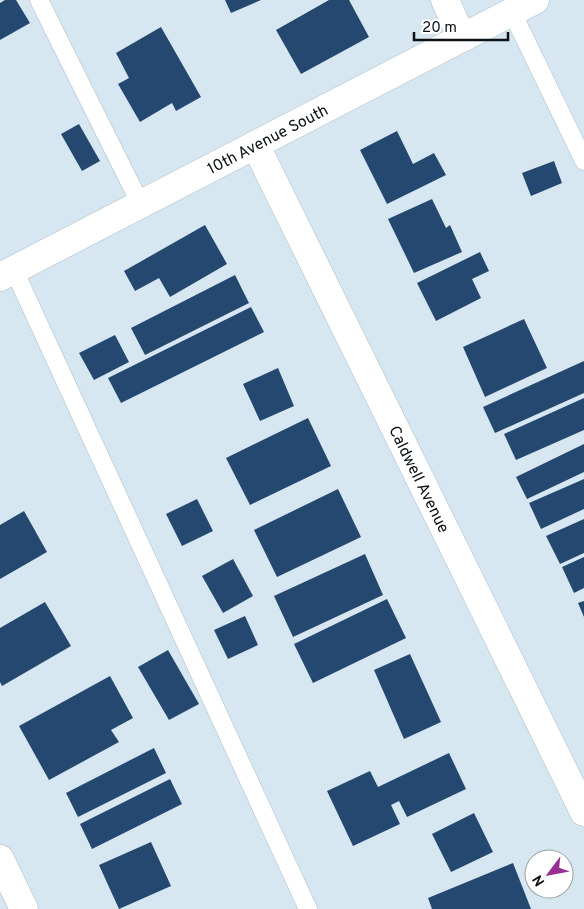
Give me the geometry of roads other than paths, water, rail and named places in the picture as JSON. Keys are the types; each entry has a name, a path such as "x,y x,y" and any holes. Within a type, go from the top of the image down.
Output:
{"street":[{"path":"445,0 462,38"},
{"name":"10th Avenue South","path":"7,274 524,6"},
{"name":"Caldwell Avenue","path":"256,146 584,812"},
{"path":"0,859 24,909"}],"lane":[{"path":"39,0 140,205"},
{"path":"524,6 584,161"},
{"path":"7,274 308,909"}]}
